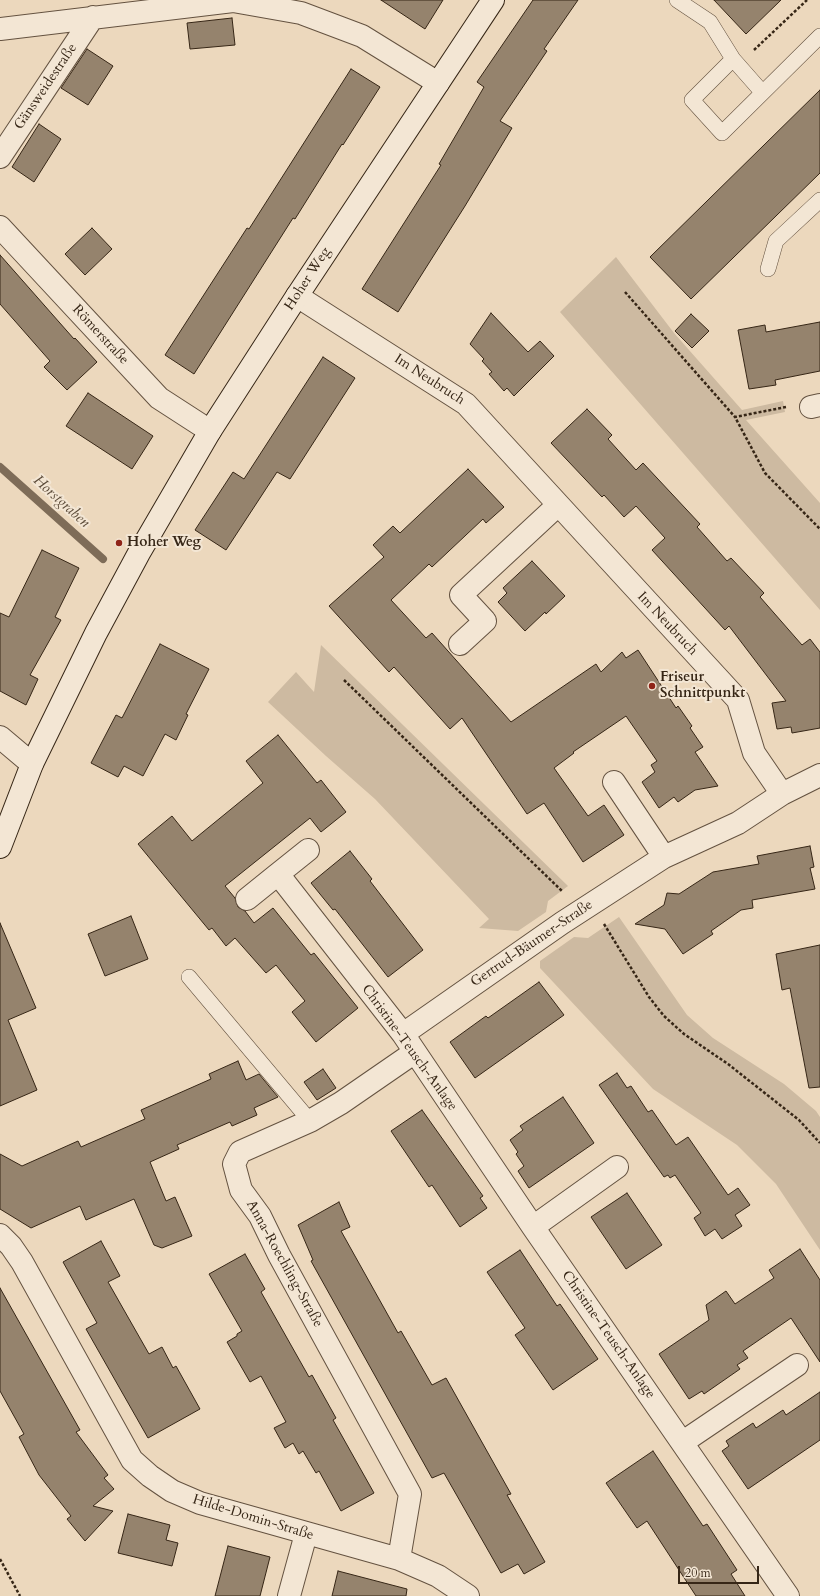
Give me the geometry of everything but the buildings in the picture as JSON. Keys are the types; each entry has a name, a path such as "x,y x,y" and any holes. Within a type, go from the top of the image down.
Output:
{"street":[{"name":"Hoher Weg","path":"0,846 32,764 96,633 136,559 210,432 297,296 493,0"},
{"name":"Gänsweidestraße","path":"0,29 233,1 301,13 362,36 438,83"},
{"name":"Gänsweidestraße","path":"0,157 93,17"},
{"name":"Römerstraße","path":"0,227 159,398 210,432"},
{"name":"Im Neubruch","path":"297,296 466,404 738,700 754,753 782,794"},
{"path":"460,644 485,622 461,595 558,505"},
{"path":"0,737 32,764"},
{"name":"Gertrud-Bäumer-Straße","path":"403,1034 562,923 664,857 738,823 782,794 820,775"},
{"path":"614,782 664,857"},
{"path":"247,899 308,850"},
{"name":"Christine-Teusch-Anlage","path":"278,874 403,1034 533,1227 788,1596"},
{"name":"Anna-Roechling-Straße","path":"400,1559 410,1494 279,1255 260,1216 241,1190 234,1164 240,1152 310,1121 341,1103 415,1052"},
{"path":"533,1227 617,1167"},
{"name":"Hilde-Domin-Straße","path":"0,1236 11,1246 22,1262 132,1460 150,1476 172,1491 200,1503 306,1534 400,1559 438,1576 468,1596"},
{"path":"683,1442 797,1365"},
{"path":"289,1596 306,1534"}],"lane":[{"path":"678,0 710,22 736,62 762,92"},
{"path":"736,62 692,100 722,132 820,36"},
{"path":"768,269 776,241 820,200"},
{"path":"189,977 310,1121"}],"path":[{"path":"736,62 807,0"},
{"path":"625,292 735,417 765,473 820,529"},
{"path":"735,417 785,407 815,406"},
{"path":"344,680 565,894 554,901 552,912 562,923"},
{"path":"597,927 604,923 649,997 664,1016 684,1034 728,1064 799,1120 820,1143"},
{"path":"0,1559 20,1596"}],"shaded area":[{"path":"616,257 674,333 742,410 783,401 785,412 746,420 820,503 820,610 560,312"},
{"path":"321,645 568,886 548,901 546,912 518,931 479,928 489,919 375,799 268,702 296,672 314,692"},
{"path":"619,917 687,1015 713,1038 784,1084 816,1111 820,1117 820,1250 776,1184 737,1145 653,1089 540,968 540,961 574,937 588,938"}],"waterway":[{"name":"Horstgraben","path":"0,467 103,559"}],"place":[{"name":"Hoher Weg","path":"119,543"},
{"name":"Friseur Schnittpunkt","path":"652,686"}]}
